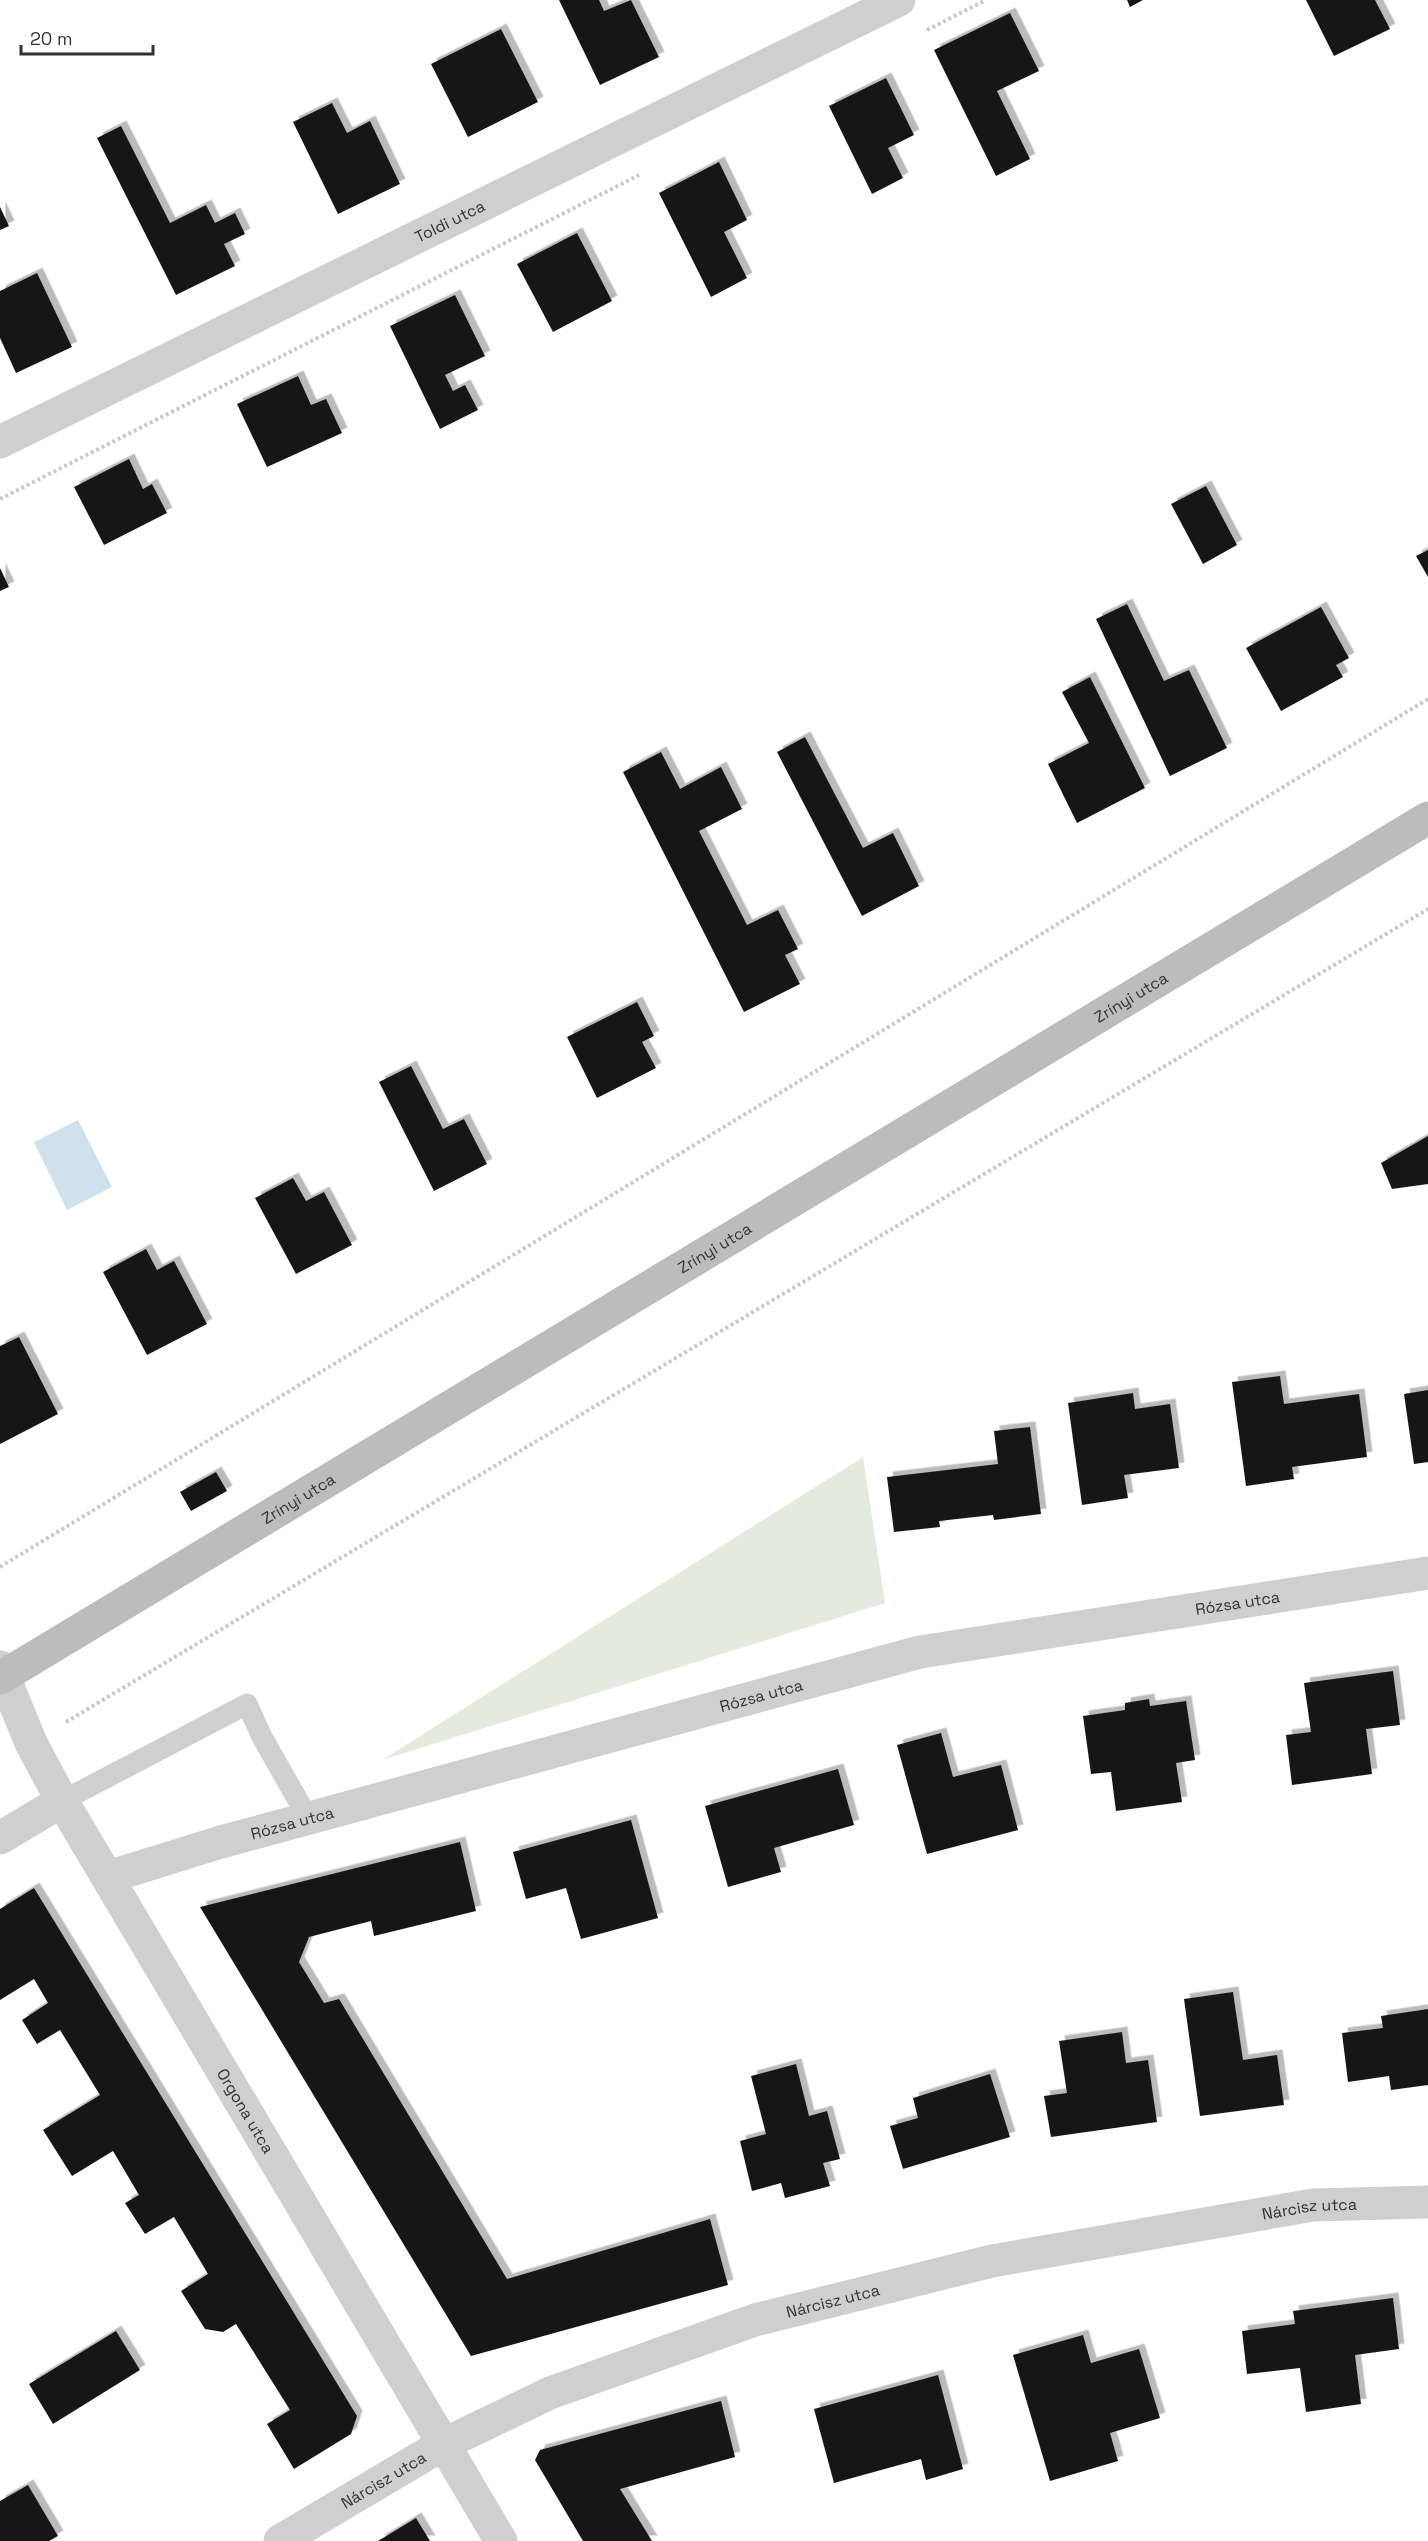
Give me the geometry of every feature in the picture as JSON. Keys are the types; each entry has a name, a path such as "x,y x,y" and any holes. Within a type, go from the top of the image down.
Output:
{"main road":[{"name":"Zrínyi utca","path":"1,1674 1428,818"}],"street":[{"name":"Toldi utca","path":"0,441 899,0"},
{"name":"Rózsa utca","path":"108,1877 308,1818 920,1652 1428,1573"},
{"name":"Orgona utca","path":"1,1674 31,1743 62,1801 501,2541"},
{"path":"0,1838 62,1801"},
{"name":"Nárcisz utca","path":"280,2541 442,2445 550,2393 755,2320 980,2264 1313,2205 1428,2202"}],"lane":[{"path":"62,1801 247,1704 262,1737 308,1818"}],"path":[{"path":"922,32 986,0"},
{"path":"0,499 647,172"},
{"path":"0,1567 1428,699"},
{"path":"31,1743 1428,909"}],"shaded area":[{"path":"863,1457 885,1603 382,1760"}],"water":[{"path":"78,1120 112,1187 67,1210 34,1142"}],"building":[{"path":"559,0 599,0 604,11 631,0 659,57 600,85"},
{"path":"1127,0 1143,0 1130,7"},
{"path":"1306,0 1375,0 1390,29 1334,56"},
{"path":"1010,13 1039,71 997,91 1030,159 996,176 934,50"},
{"path":"501,29 538,102 468,137 431,64"},
{"path":"886,78 914,135 888,148 903,178 872,194 829,106"},
{"path":"332,103 347,133 370,121 400,184 338,214 293,122"},
{"path":"121,126 170,223 206,205 215,223 235,213 245,234 224,244 235,266 176,295 97,138"},
{"path":"719,162 747,220 724,232 747,278 711,297 659,193"},
{"path":"0,207 9,226 0,230"},
{"path":"577,233 612,301 553,332 517,264"},
{"path":"37,273 72,347 16,373 0,338 0,291"},
{"path":"455,295 485,356 445,375 453,391 465,385 478,410 440,429 390,326"},
{"path":"298,376 311,405 326,399 342,433 267,467 237,404"},
{"path":"129,459 143,489 152,484 167,513 104,545 74,487"},
{"path":"1206,486 1237,545 1203,564 1171,504"},
{"path":"1428,550 1428,577 1416,556"},
{"path":"0,568 9,587 0,591"},
{"path":"1127,604 1164,681 1189,670 1227,748 1170,776 1096,619"},
{"path":"1321,607 1349,658 1336,665 1343,677 1281,711 1246,648"},
{"path":"1090,677 1145,788 1077,823 1048,764 1089,743 1062,692"},
{"path":"805,737 863,848 893,833 919,886 862,916 777,752"},
{"path":"661,752 680,789 721,767 742,809 699,831 747,925 778,910 798,949 785,955 800,984 744,1012 623,772"},
{"path":"637,1002 654,1036 642,1042 656,1068 597,1098 567,1037"},
{"path":"411,1066 443,1129 464,1119 487,1164 434,1191 379,1082"},
{"path":"1428,1136 1428,1184 1392,1189 1381,1163"},
{"path":"293,1178 306,1201 324,1192 352,1245 296,1274 255,1198"},
{"path":"146,1249 157,1270 174,1261 207,1324 147,1355 103,1272"},
{"path":"19,1337 58,1414 0,1444 0,1346"},
{"path":"1280,1376 1284,1404 1359,1394 1367,1457 1292,1467 1294,1479 1246,1486 1232,1382"},
{"path":"1428,1390 1428,1462 1414,1464 1404,1394"},
{"path":"1133,1393 1135,1409 1170,1404 1179,1468 1124,1475 1128,1498 1082,1505 1068,1403"},
{"path":"1030,1427 1041,1514 994,1520 993,1515 939,1521 940,1527 894,1532 887,1477 998,1464 994,1431"},
{"path":"216,1472 227,1491 191,1511 180,1492"},
{"path":"1393,1671 1400,1725 1366,1729 1372,1774 1292,1785 1286,1735 1311,1732 1304,1683"},
{"path":"1149,1699 1150,1706 1186,1701 1195,1760 1176,1763 1182,1802 1116,1811 1111,1772 1091,1774 1083,1716 1125,1710 1125,1703"},
{"path":"941,1733 953,1777 1001,1765 1018,1830 927,1854 897,1745"},
{"path":"838,1769 854,1825 774,1848 781,1872 728,1887 705,1806"},
{"path":"631,1820 658,1918 581,1939 566,1888 526,1899 513,1852"},
{"path":"460,1842 476,1911 374,1936 371,1921 309,1937 299,1962 324,2003 339,1999 507,2279 710,2219 728,2285 471,2356 200,1907"},
{"path":"34,1888 357,2416 351,2434 294,2469 267,2424 290,2410 236,2324 223,2332 205,2329 181,2291 208,2274 174,2217 145,2234 125,2203 139,2195 113,2151 72,2176 43,2130 100,2095 60,2030 37,2044 22,2020 48,2003 34,1979 0,2000 0,1909"},
{"path":"1233,1992 1243,2060 1277,2055 1284,2105 1200,2116 1184,1999"},
{"path":"1428,2009 1428,2085 1391,2090 1389,2076 1348,2082 1342,2033 1383,2028 1381,2016"},
{"path":"1122,2032 1126,2063 1148,2060 1157,2122 1051,2137 1044,2096 1067,2093 1059,2041"},
{"path":"796,2064 809,2116 827,2111 840,2159 823,2163 830,2186 785,2198 781,2183 752,2191 740,2141 766,2134 751,2076"},
{"path":"990,2074 1010,2137 903,2169 890,2126 918,2118 913,2098"},
{"path":"1393,2298 1399,2349 1355,2355 1361,2404 1306,2412 1300,2368 1247,2374 1242,2331 1295,2324 1293,2311"},
{"path":"116,2331 140,2370 53,2424 29,2384"},
{"path":"1083,2335 1091,2363 1139,2349 1160,2418 1110,2433 1118,2461 1050,2481 1013,2355"},
{"path":"938,2375 963,2469 926,2480 921,2459 834,2483 814,2409"},
{"path":"721,2401 735,2457 620,2489 652,2541 583,2541 535,2460 540,2450"},
{"path":"28,2485 58,2536 49,2541 0,2541 0,2501"},
{"path":"416,2518 430,2541 378,2541"}]}
